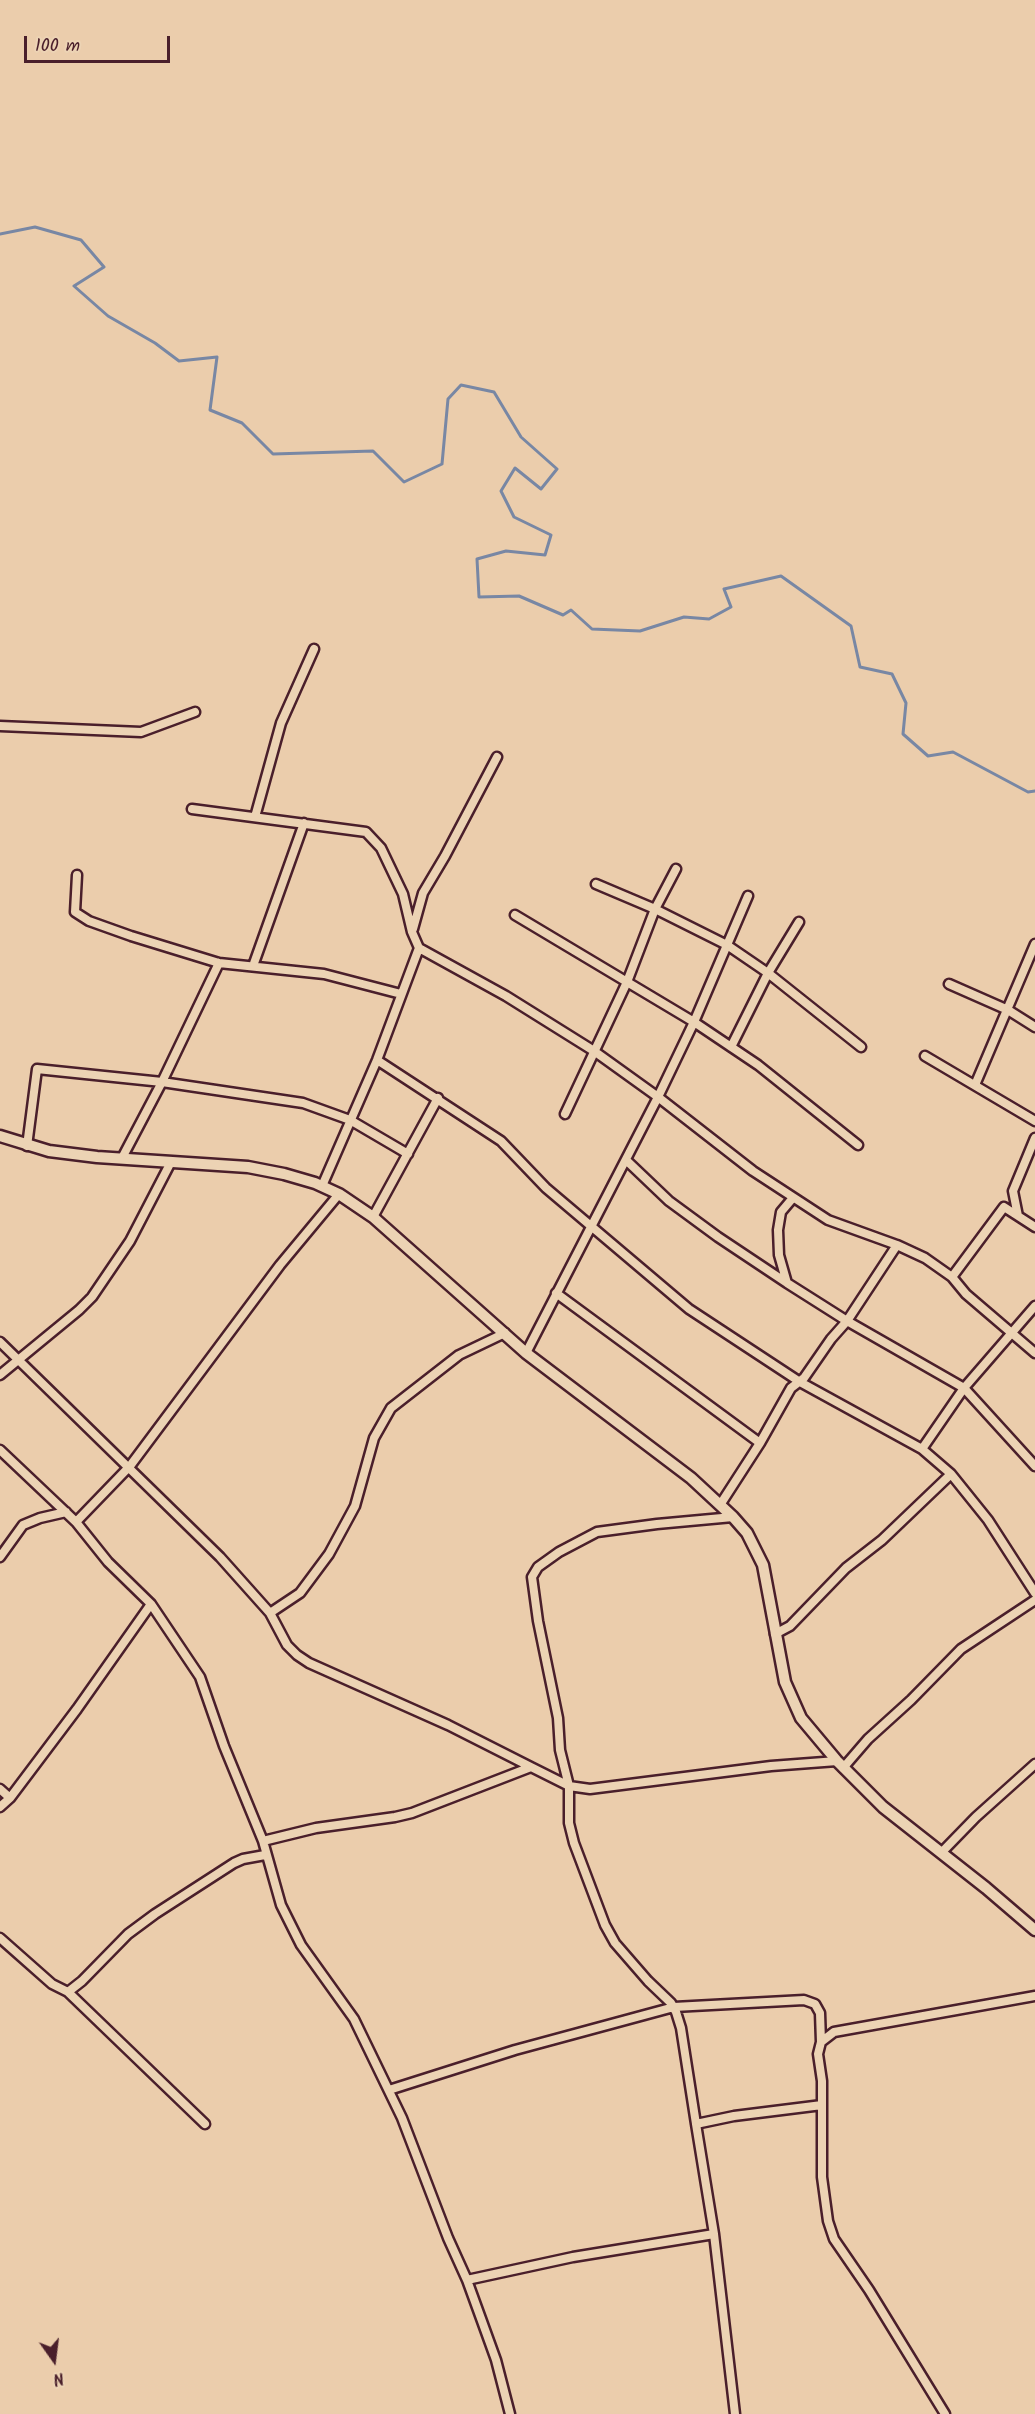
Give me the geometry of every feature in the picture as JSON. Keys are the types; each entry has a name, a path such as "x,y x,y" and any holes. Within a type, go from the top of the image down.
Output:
{"street":[{"path":"255,817 281,723 314,649"},
{"path":"0,726 141,732 195,712"},
{"path":"412,932 423,893 446,856 496,757"},
{"path":"192,809 366,832 377,841 403,894 412,932 419,948 506,996 594,1051 792,1199 828,1220 897,1245 925,1258 952,1277 966,1294 1035,1353"},
{"path":"253,966 304,823"},
{"path":"565,1114 627,982 655,909 676,869"},
{"path":"77,875 74,908 78,915 131,936 219,963 324,974 401,994"},
{"path":"596,884 655,909 727,945 768,973 861,1047"},
{"path":"526,1353 658,1097 694,1022 748,896"},
{"path":"515,915 694,1022 758,1065 858,1145"},
{"path":"731,1047 768,973 799,922"},
{"path":"975,1085 1035,944"},
{"path":"322,1186 377,1060 419,948"},
{"path":"122,1158 162,1082 219,963"},
{"path":"949,984 1008,1010 1035,1027"},
{"path":"925,1056 1035,1120"},
{"path":"377,1060 501,1141 546,1188 689,1309 800,1382 922,1449 951,1474 994,1529 1035,1593"},
{"path":"27,1146 37,1069 162,1082 303,1103 350,1120 408,1154"},
{"path":"374,1217 438,1098"},
{"path":"0,1136 49,1151 248,1167 284,1174 339,1194 374,1217 526,1353 691,1478 734,1517 747,1533 763,1565 778,1654 792,1702 806,1725 840,1765 883,1808 1035,1930"},
{"path":"1018,1216 1013,1191 1035,1138"},
{"path":"626,1160 669,1201 718,1237 847,1321 964,1388 1035,1466"},
{"path":"0,1375 92,1297 130,1241 171,1162"},
{"path":"76,1522 130,1466 286,1257 339,1194"},
{"path":"787,1283 781,1266 778,1230 781,1212 792,1199"},
{"path":"952,1277 1004,1207 1035,1227"},
{"path":"720,1505 760,1443 791,1388 800,1382 847,1321 897,1245"},
{"path":"556,1293 760,1443"},
{"path":"922,1449 964,1388 1035,1306"},
{"path":"270,1612 300,1593 329,1554 355,1506 374,1438 391,1408 459,1355 505,1333"},
{"path":"0,1342 130,1466 220,1557 270,1612 287,1645 309,1663 448,1725 578,1789 602,1789 771,1767 840,1765 911,1700 961,1649 1035,1600"},
{"path":"0,1450 76,1522 108,1562 150,1604 200,1677 224,1746 263,1841 280,1905 290,1926 317,1968 354,2019 402,2118 447,2238 467,2280 496,2360 510,2414"},
{"path":"775,1634 796,1621 846,1568 882,1540 951,1474"},
{"path":"0,1557 23,1525 66,1512"},
{"path":"734,1517 597,1532 559,1552 534,1571 532,1586 558,1718 564,1772 568,1786 569,1823 605,1925 621,1952 674,2007 681,2028 714,2234 735,2414"},
{"path":"0,1807 10,1798 77,1709 150,1604"},
{"path":"941,1853 1009,1785 1035,1764"},
{"path":"263,1841 316,1828 412,1813 531,1767"},
{"path":"0,1789 10,1798"},
{"path":"68,1992 82,1981 128,1934 154,1914 234,1863 265,1855"},
{"path":"0,1938 43,1977 68,1992 205,2124"},
{"path":"821,2042 834,2032 846,2029 1035,1996"},
{"path":"389,2090 515,2050 674,2007 804,2000 815,2004 820,2013 821,2042 818,2054 822,2081 822,2178 828,2221 834,2239 869,2290 945,2414"},
{"path":"696,2124 734,2116 822,2105"},
{"path":"467,2280 573,2257 714,2234"}],"waterway":[{"path":"0,234 35,227 81,240 104,267 74,286 108,316 155,343 179,361 217,357 210,410 242,423 273,454 373,451 404,482 442,464 448,399 461,385 494,392 521,437 557,469 541,489 515,468 501,491 514,517 551,535 545,555 506,551 477,559 479,597 519,596 563,615 571,610 592,629 640,631 684,617 709,619 731,607 724,589 781,576 851,626 860,667 892,674 906,703 903,734 928,756 953,752 1028,792 1035,791"}]}
